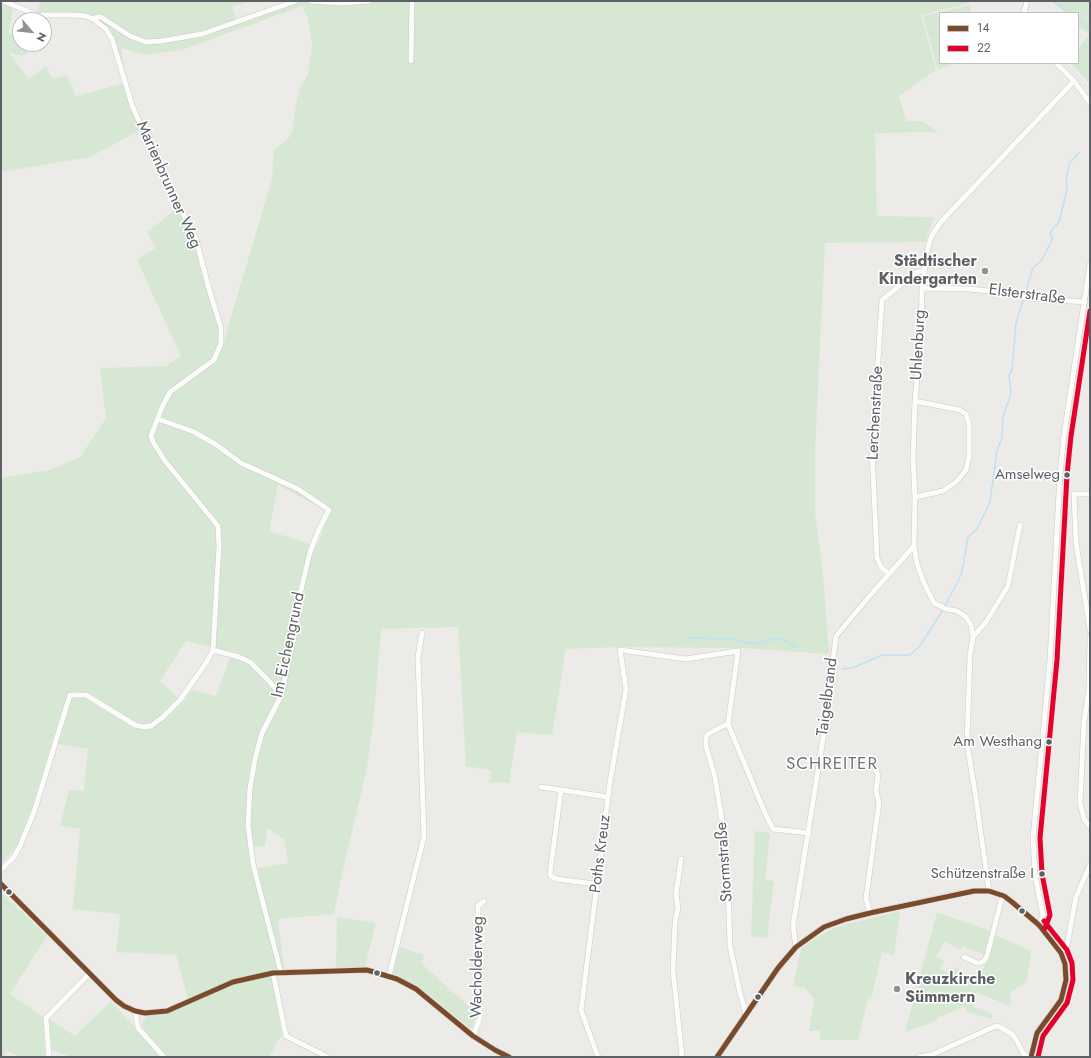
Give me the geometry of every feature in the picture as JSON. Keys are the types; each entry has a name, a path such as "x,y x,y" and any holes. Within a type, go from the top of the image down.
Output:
{"street":[{"path":"3,1 37,15 86,16 93,19 101,17 130,36 146,42 161,42 202,34 296,1"},
{"path":"310,1 359,3 370,1"},
{"path":"411,61 412,1"},
{"path":"1024,12 1027,1"},
{"name":"Marienbrunner Weg","path":"1,870 14,857 34,812 70,695 86,695 135,725 144,727 151,726 163,717 180,700 208,660 213,650 219,546 218,526 165,460 153,442 151,436 170,392 214,360 221,343 221,328 196,240 152,152 132,105 112,39 106,29 93,19"},
{"path":"1057,64 1074,81 1090,103"},
{"name":"Uhlenburg","path":"973,637 971,624 966,617 957,611 946,609 934,604 917,564 914,546 913,459 921,335 922,288 928,247 932,235 940,223 1074,81"},
{"path":"1039,925 1043,916 1035,875 1033,838 1050,660 1060,474 1064,434 1090,264"},
{"name":"Lerchenstraße","path":"889,574 880,568 877,558 872,450 882,300 915,273 924,271"},
{"name":"Elsterstraße","path":"922,288 968,289 998,292 1027,298 1085,302"},
{"path":"914,497 943,491 956,482 966,470 969,457 969,425 966,414 960,410 916,401"},
{"name":"Im Eichengrund","path":"158,419 194,432 215,444 241,463 298,489 330,510 319,529 310,552 298,604 295,632 282,696 262,733 255,759 250,788 248,826 253,864 281,973"},
{"path":"1090,494 1074,494 1076,543 1090,630"},
{"path":"989,890 966,742 970,662 973,637 986,622 1008,586 1020,524"},
{"name":"Taigelbrand","path":"796,947 793,926 826,720 836,636 914,546"},
{"path":"389,976 424,837 418,656 422,633"},
{"path":"1090,638 1089,689 1084,721 1080,803 1084,819 1090,827"},
{"path":"213,650 239,657 250,662 282,696"},
{"name":"Poths Kreuz","path":"598,1057 582,1010 596,884 608,797 626,689 620,650 686,659 738,651 728,724"},
{"path":"728,724 765,814 773,829 809,833"},
{"name":"Stormstraße","path":"728,724 708,734 706,737 706,746 715,778 727,853 730,946 746,1014"},
{"path":"870,913 866,898 879,803 876,791 878,775 876,771"},
{"path":"541,787 608,797"},
{"path":"561,790 550,873 553,878 556,879 596,884"},
{"path":"681,859 676,894 678,908 675,922 673,970 682,1057"},
{"path":"1061,953 1068,945 1076,898 1090,865"},
{"path":"1,884 116,1000 135,1011 150,1013 167,1011 234,982 273,973 367,970 397,979 416,989 473,1036 509,1057"},
{"path":"717,1057 778,968 796,947 824,927 846,919 870,913 974,891 989,890 1004,896 1039,925 1061,953 1065,964 1065,987 1061,1000 1037,1033 1031,1057 1026,1056 1023,1053 1012,1034 996,1026 932,1056 919,1057"},
{"path":"964,957 977,963 984,961 987,956 1001,901 1004,896"},
{"name":"Wacholderweg","path":"473,1036 480,1018 478,906 484,901"},
{"path":"273,973 286,1036 328,1057"},
{"path":"49,1057 46,1018 89,974"},
{"path":"135,1011 138,1028 164,1057"}],"green space":[{"path":"1,1 13,7 9,33 12,34 12,52 28,52 22,56 9,53 29,79 46,66 53,79 67,75 76,96 125,83 142,129 90,157 1,172"},
{"path":"40,1 250,1 232,7 237,21 202,32 161,41 137,39 107,20 86,16 52,15 52,12 38,12"},
{"path":"970,1 969,3 921,15 936,70 899,96 906,121 922,121 938,132 875,133 877,216 934,217 925,242 825,243 815,452 815,512 823,573 829,654 741,648 618,647 566,649 552,735 517,732 509,783 490,782 491,770 466,766 458,627 381,629 374,714 367,768 334,914 278,919 284,969 271,972 282,1034 269,1057 167,1057 147,1035 142,1025 144,1019 147,1016 168,1013 214,994 213,990 188,999 176,955 116,952 120,914 73,909 80,829 60,826 69,790 84,791 88,749 57,744 64,720 59,719 32,807 17,845 1,865 1,478 50,470 80,457 106,418 100,368 166,366 181,356 137,260 156,248 147,232 179,207 193,237 218,328 219,342 223,344 272,179 274,150 288,139 292,132 300,87 308,75 312,44 308,18 302,6 182,50 145,55 121,48 127,84 113,39 95,19 101,18 139,41 202,36 298,2","holes":["278,485 330,513 317,546 269,531","186,641 232,652 216,696 192,690 183,703 160,681","267,828 284,839 288,863 251,869 249,847 265,846"]},
{"path":"1050,1 1090,1 1090,34 1079,28 1079,12 1066,12"},
{"path":"970,5 971,12 940,12"},
{"path":"939,12 939,64 953,64 938,70 923,16"},
{"path":"1090,34 1090,84 1072,64 1079,64 1079,48"},
{"path":"755,831 770,833 765,880 774,881 767,938 751,936"},
{"path":"1,892 47,936 10,994 43,1017 45,1057 20,1057 6,1050 4,1057 1,1057"},
{"path":"900,911 894,955 882,952 871,999 868,999 858,1040 820,1040 820,1031 809,1031 814,999 805,988 793,986 801,949 830,930"},
{"path":"937,912 990,931 984,955 963,946 961,950 945,941 936,956 944,961 940,969 951,974 954,967 978,980 976,990 995,935 1031,951 1027,982 1011,992 1010,1006 976,992 973,1007 992,1014 992,1019 970,1013 964,1007 937,1018 937,1020 905,1032"},
{"path":"337,917 376,923 365,967 336,967"},
{"path":"400,947 424,955 422,964 476,1013 472,1030 418,986 392,973"},
{"path":"111,1001 162,1057 72,1057 51,1050 49,1019 75,1036"}],"waterway":[{"path":"1053,1 1069,12"},
{"path":"1079,20 1090,28"},
{"path":"1024,296 1033,268 1042,260 1053,238 1050,234 1059,222 1067,190 1066,179 1070,162 1079,153"},
{"path":"945,606 962,572 968,537 977,529 990,502 997,450 1002,438 1003,416 1011,394 1009,375 1012,371 1016,323 1023,300"},
{"path":"843,669 852,668 882,655 910,655 919,647 943,610"},
{"path":"688,638 733,639 753,644 780,638 797,647"}],"transit line":[{"name":"22","path":"1045,928 1050,915 1042,874 1040,838 1057,660 1067,475 1071,436 1090,311"},
{"name":"14","path":"1,884 116,1000 135,1011 145,1013 167,1011 233,982 273,973 367,970 397,979 416,989 473,1036 509,1057"},
{"name":"14","path":"717,1057 778,968 796,947 824,927 846,919 870,913 974,891 989,891 1004,896 1012,902 1039,925 1061,953 1065,964 1066,980 1061,1000 1037,1033 1031,1057"},
{"name":"22","path":"1038,1057 1043,1036 1067,1003 1073,980 1072,963 1067,950 1044,921"}],"place":[{"name":"Städtischer Kindergarten","path":"985,271"},
{"name":"Amselweg","path":"1067,475"},
{"name":"Am Westhang","path":"1049,742"},
{"name":"Schützenstraße I","path":"1042,874"},
{"name":"Kreuzkirche Sümmern","path":"897,989"}],"district":[{"name":"SCHREITER","path":"832,765"}]}
